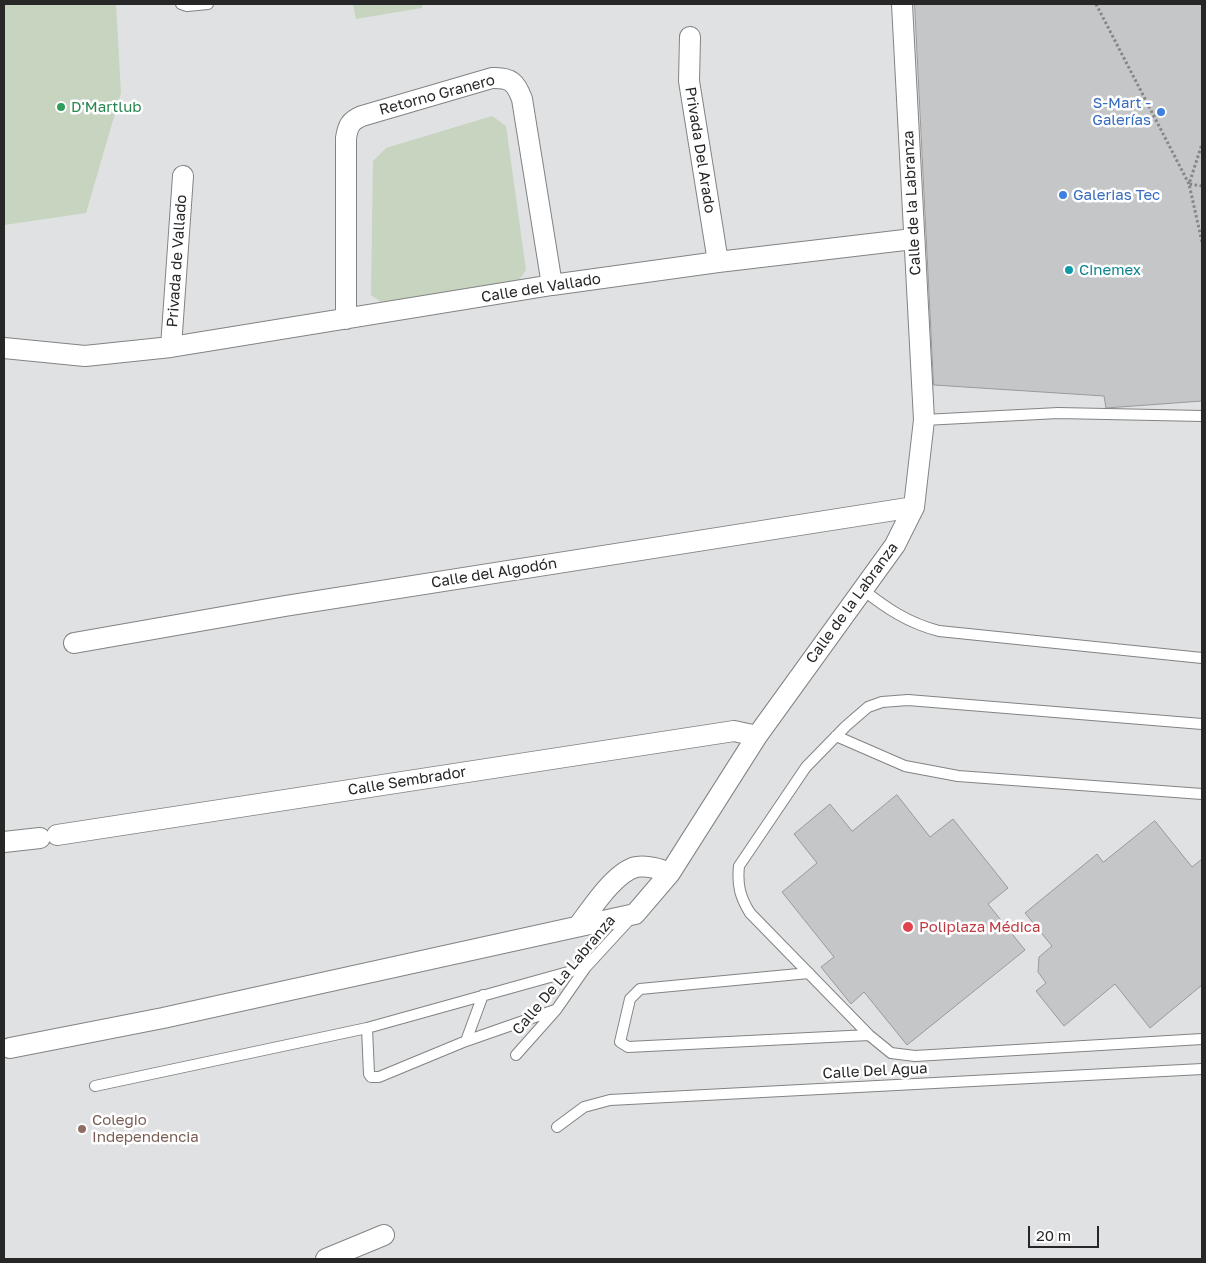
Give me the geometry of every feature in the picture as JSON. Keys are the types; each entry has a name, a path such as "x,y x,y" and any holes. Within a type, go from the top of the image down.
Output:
{"street":[{"name":"Calle de la Labranza","path":"635,914 670,873 757,736 862,588 895,545 914,507 924,420 902,4"},
{"name":"Privada Del Arado","path":"690,37 689,81 718,262"},
{"name":"Retorno Granero","path":"346,318 346,138 348,126 353,120 362,116 492,78 510,79 516,85 522,99 552,286"},
{"name":"Privada de Vallado","path":"171,347 184,176"},
{"name":"Calle del Vallado","path":"4,348 85,356 171,347 346,318 718,262 913,240"},
{"name":"Calle del Algodón","path":"74,643 285,606 914,507"},
{"name":"Calle Sembrador","path":"4,842 734,731 757,736"},
{"path":"579,925 613,882 635,867 652,867 670,873"},
{"path":"10,1048 303,988 635,914"},
{"path":"326,1259 384,1235"}],"lane":[{"path":"181,4 187,6 208,4"},
{"path":"924,420 1058,413 1202,416"},
{"path":"862,588 892,613 918,626 939,631 1202,658"},
{"path":"1202,724 908,700 882,702 868,707 806,767 739,866 738,881 741,899 750,913 869,1034 891,1053 915,1056 1202,1039"},
{"path":"836,736 906,766 958,776 1202,794"},
{"name":"Calle De La Labranza","path":"516,1055 556,1010 586,968 635,914"},
{"path":"95,1086 368,1028 586,968"},
{"path":"809,973 640,989 630,999 620,1042 628,1047 869,1034"},
{"path":"466,1041 483,995"},
{"path":"368,1028 369,1074 375,1077 466,1041 556,1010"},
{"name":"Calle Del Agua","path":"557,1127 584,1107 610,1100 1202,1069"}],"path":[{"path":"1096,4 1189,184 1202,242"},
{"path":"1189,184 1202,144"},
{"path":"1189,184 1202,186"}],"green space":[{"name":"D'Martlub","path":"4,4 116,4 121,93 86,213 4,225"},
{"path":"353,4 422,4 422,8 356,19"},
{"path":"492,116 506,126 526,270 517,283 384,304 371,295 373,161 386,148"}],"building":[{"name":"Galerias Tec","path":"915,4 1202,4 1202,401 1106,408 1104,396 934,385"},
{"name":"Poliplaza Médica","path":"897,795 930,837 953,819 1008,888 988,904 1025,950 907,1045 864,992 851,1004 821,967 834,957 782,892 817,863 794,834 830,804 852,831"},
{"name":"Poliplaza Médica","path":"1155,821 1192,867 1202,859 1202,985 1150,1028 1115,984 1064,1026 1036,991 1046,983 1038,972 1039,957 1052,946 1025,913 1097,854 1103,862"}],"place":[{"name":"D'Martlub","path":"61,107"},
{"name":"S-Mart - Galerías","path":"1161,112"},
{"name":"Galerias Tec","path":"1063,195"},
{"name":"Cinemex","path":"1069,270"},
{"name":"Poliplaza Médica","path":"908,927"},
{"name":"Colegio Independencia","path":"82,1129"}]}
